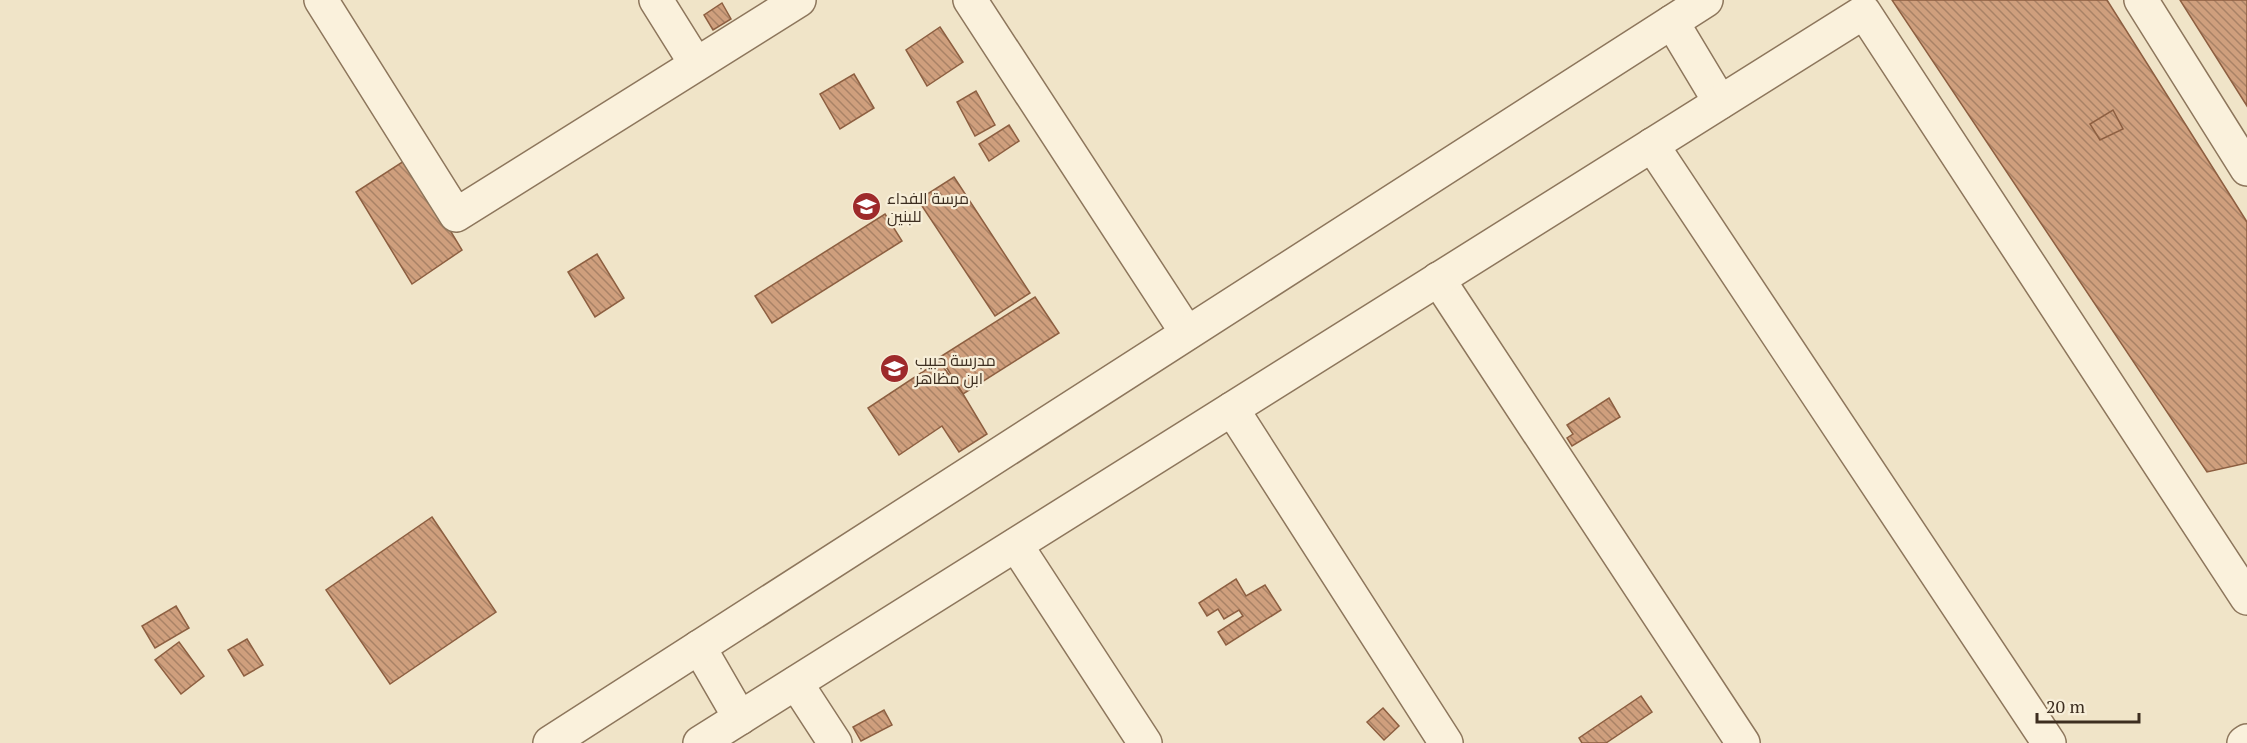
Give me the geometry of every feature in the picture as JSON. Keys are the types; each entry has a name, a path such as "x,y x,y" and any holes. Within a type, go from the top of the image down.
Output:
{"street":[{"path":"321,0 456,215 799,0"},
{"path":"656,0 696,64"},
{"path":"970,0 1187,333"},
{"path":"550,743 1706,0"},
{"path":"2141,0 2247,169"},
{"path":"700,743 1864,12 2247,598"},
{"path":"1672,22 1720,102"},
{"path":"1652,145 2049,743"},
{"path":"1438,279 1743,743"},
{"path":"1232,409 1446,743"},
{"path":"1016,544 1144,743"},
{"path":"699,647 740,718"},
{"path":"796,683 835,743"}],"building":[{"path":"1892,0 2107,0 2247,222 2247,463 2207,472"},
{"path":"2180,0 2247,0 2247,106"},
{"path":"722,3 731,19 713,30 704,15"},
{"path":"940,27 963,62 927,86 906,50"},
{"path":"854,74 874,108 840,129 820,94"},
{"path":"976,91 995,125 975,136 957,102"},
{"path":"2113,110 2123,129 2100,140 2090,124"},
{"path":"1009,125 1019,141 989,161 979,144"},
{"path":"407,159 462,250 412,284 356,192"},
{"path":"954,177 1030,293 995,316 918,200"},
{"path":"885,214 902,241 772,323 755,296"},
{"path":"597,254 624,298 595,317 568,272"},
{"path":"1035,297 1059,333 963,394 940,357"},
{"path":"939,361 963,394 987,434 959,452 942,426 899,455 868,408"},
{"path":"1609,398 1620,417 1572,446 1567,438 1573,434 1567,425"},
{"path":"432,517 496,612 390,684 326,590"},
{"path":"1236,579 1246,596 1265,585 1281,610 1226,645 1218,632 1243,616 1239,610 1224,619 1218,609 1207,616 1199,603"},
{"path":"176,606 189,628 155,648 142,626"},
{"path":"247,639 263,665 244,676 228,650"},
{"path":"179,642 204,676 181,694 155,660"},
{"path":"1641,696 1652,712 1606,743 1582,743 1579,738"},
{"path":"1383,708 1399,726 1384,740 1367,722"},
{"path":"884,710 892,725 861,741 853,727"}],"place":[{"name":"مرسة الفداء للبنين","path":"866,207"},
{"name":"مدرسة حبيب ابن مظاهر","path":"894,369"}]}
